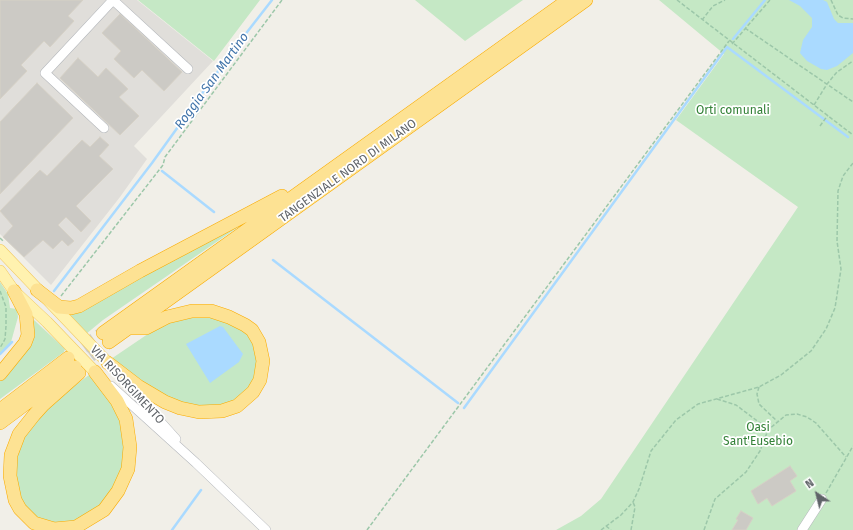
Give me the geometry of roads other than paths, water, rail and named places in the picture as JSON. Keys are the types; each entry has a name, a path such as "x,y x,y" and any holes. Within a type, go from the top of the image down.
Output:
{"highway":[{"name":"TANGENZIALE NORD DI MILANO","path":"568,0 445,88 106,338 129,328 586,0"},
{"path":"37,290 59,307 71,308 87,302 140,271 289,192 398,115 445,88"},
{"path":"0,374 26,343 28,335 26,314 14,290"},
{"path":"108,363 138,386 160,399 174,406 195,411 222,411 237,406 253,392 260,380 263,361 259,342 249,328 229,316 211,311 192,311 167,317 146,328 129,328"},
{"path":"74,366 19,434 11,455 10,476 15,500 20,509 34,523 54,529 76,527 100,513 118,491 128,469 130,447 126,419 117,401 95,372"},
{"path":"0,410 74,366"},
{"path":"0,423 74,366"}],"main road":[{"name":"VIA RISORGIMENTO","path":"0,250 108,363"},
{"name":"VIA RISORGIMENTO","path":"0,272 14,290 95,372"}],"street":[{"path":"104,128 45,73 113,0 188,69"},
{"name":"VIA RISORGIMENTO","path":"108,363 196,463"},
{"name":"VIA RISORGIMENTO","path":"95,372 196,463 266,530"},
{"path":"802,530 822,499"}],"water":[{"path":"789,0 823,0 827,2 834,19 838,23 853,23 853,53 837,66 827,70 821,69 807,61 800,53 803,40 812,27 812,18 800,6"},
{"path":"220,326 223,327 243,354 239,362 210,383 186,344"}],"waterway":[{"name":"Roggia San Martino","path":"54,291 152,163 237,45 272,0"},
{"path":"733,39 765,0"},
{"path":"464,408 727,47 848,137"},
{"path":"162,171 214,212"},
{"path":"273,260 458,403"},
{"path":"0,354 12,342"},
{"path":"172,530 201,490"}],"tunnel":[{"path":"68,358 103,333"},
{"path":"75,367 109,342"}],"park label":[{"name":"Orti comunali","path":"733,111"},
{"name":"Oasi Sant'Eusebio","path":"758,435"}]}
